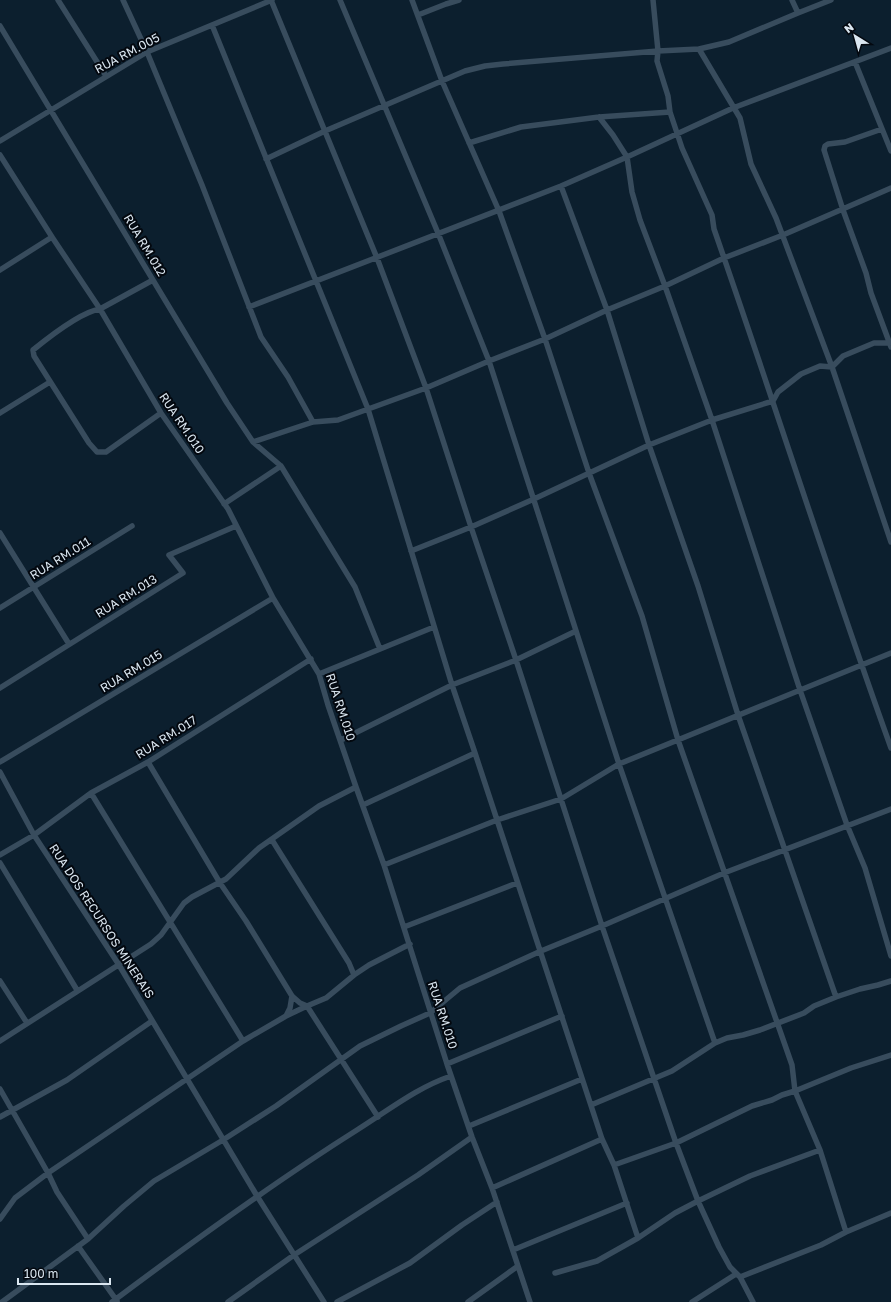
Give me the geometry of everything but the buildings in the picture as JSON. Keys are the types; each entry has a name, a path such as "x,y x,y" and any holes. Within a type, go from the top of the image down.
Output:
{"street":[{"path":"58,0 106,76"},
{"path":"123,0 147,52 202,185 261,337 288,376 313,422"},
{"path":"271,0 376,258 426,388 602,926 676,1143 698,1201 719,1248 753,1302"},
{"name":"RUA RM.005","path":"0,141 147,52 271,0"},
{"path":"340,0 438,233 489,361 619,764 715,1043"},
{"path":"412,0 442,81 499,210 589,473 642,616 678,740 778,1024 792,1065 796,1091 820,1150 846,1232"},
{"path":"418,15 459,0"},
{"path":"652,0 658,51 657,62 668,96 670,112 677,134 685,156 712,214 714,228 816,533 891,748"},
{"path":"792,0 798,14"},
{"path":"266,159 465,71 485,66 658,51 699,49 729,42 831,0"},
{"path":"212,25 368,409 452,685 476,753 517,883 541,951 602,1139 614,1165 638,1238"},
{"name":"RUA RM.012","path":"0,26 227,403 253,442 281,466 355,587 380,650"},
{"path":"249,307 561,186 733,108 891,48"},
{"path":"699,49 740,118 751,164 783,235 832,367 891,542"},
{"path":"855,62 891,150"},
{"path":"469,143 521,127 599,117 670,112"},
{"path":"599,117 627,157 632,192 640,220 712,420 800,690 848,825 865,868 891,956"},
{"path":"410,551 471,527 649,445 712,420 773,401 778,392 801,374 820,366 832,367 843,356 874,343 890,345 871,293 866,273 843,210 824,150 825,146 828,144 843,142 882,130"},
{"name":"RUA RM.010","path":"0,155 100,309 161,413 224,504 273,598 320,674 340,740 410,944 430,1013 451,1076 497,1202 530,1302"},
{"path":"561,186 607,310 649,445 698,586 738,715 836,997"},
{"path":"253,442 313,422 338,420 426,388 544,339 607,310 665,286 724,258 843,210 891,188"},
{"path":"0,270 52,237"},
{"path":"153,280 100,309 92,311 51,336 33,350 34,356 50,382 89,443 97,452 106,452 161,413"},
{"path":"0,413 50,382"},
{"path":"224,504 281,466"},
{"name":"RUA RM.011","path":"0,608 132,526"},
{"name":"RUA RM.013","path":"0,688 183,573 169,555 236,526"},
{"path":"0,533 69,644"},
{"name":"RUA RM.015","path":"0,762 273,598"},
{"path":"320,674 434,627"},
{"path":"340,740 452,685 516,660 576,631"},
{"path":"384,865 497,820 561,799 619,764 891,653"},
{"name":"RUA RM.017","path":"0,855 34,835 91,793 148,762 311,659"},
{"path":"363,805 476,753"},
{"path":"148,762 220,883 246,921 292,996 300,1003 307,1006 378,1117"},
{"name":"RUA DOS RECURSOS MINERAIS","path":"0,772 34,835 119,965 257,1196 324,1302"},
{"path":"0,1041 77,990 151,944 161,934 184,903 192,897 220,883 231,875 259,848 320,806 356,788"},
{"path":"91,793 243,1041"},
{"path":"2,1302 88,1239 154,1181 223,1140 276,1106 360,1046 430,1013 460,988 541,951 724,873 785,848 891,809"},
{"path":"272,840 349,963 354,976"},
{"path":"0,863 77,990"},
{"path":"404,926 517,883"},
{"path":"0,1219 14,1198 48,1172 243,1041 286,1016 326,998 369,965 410,944"},
{"path":"0,981 27,1023"},
{"path":"591,1105 680,1067 715,1043 727,1038 743,1035 778,1024 804,1013 814,1006 860,988 891,981"},
{"path":"286,1016 290,1008 292,996"},
{"path":"447,1064 562,1016"},
{"path":"0,1117 67,1080 152,1021"},
{"path":"614,1165 676,1143 752,1106 796,1091 851,1068 891,1055"},
{"path":"78,1246 115,1301 257,1196 399,1102 424,1087 451,1076"},
{"path":"469,1126 582,1079"},
{"path":"0,1089 48,1172 57,1192 88,1239"},
{"path":"228,1302 294,1255 418,1175 472,1137"},
{"path":"492,1188 602,1139"},
{"path":"555,1273 597,1261 638,1238 675,1213 698,1201 750,1176 820,1150"},
{"path":"337,1302 410,1263 462,1225 497,1202"},
{"path":"513,1250 627,1203"},
{"path":"692,1302 738,1276 821,1245 846,1232 891,1213"},
{"path":"468,1302 518,1266"}]}
